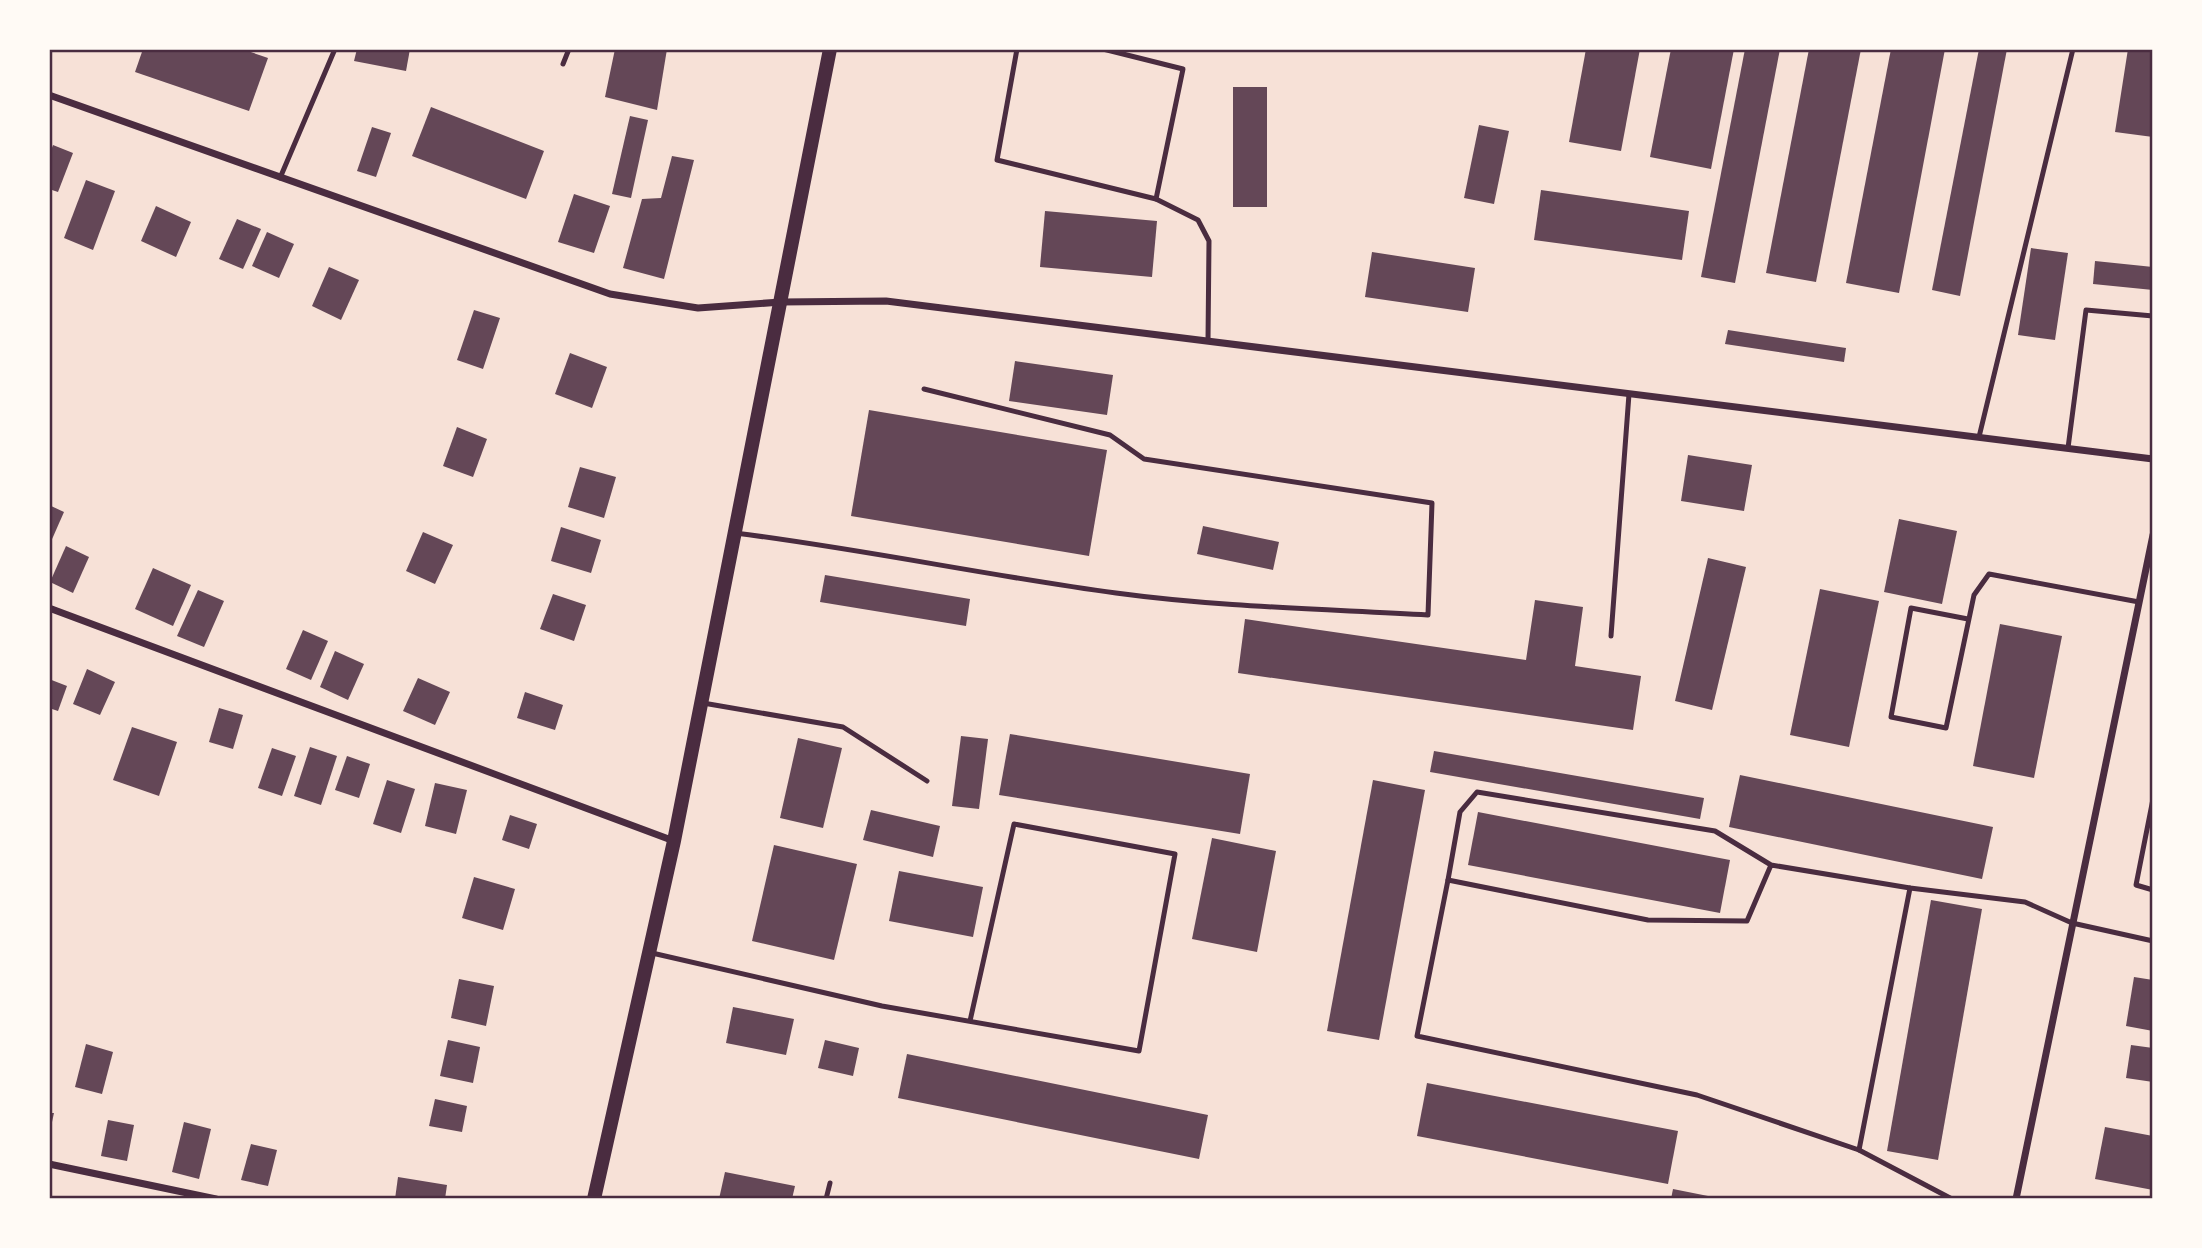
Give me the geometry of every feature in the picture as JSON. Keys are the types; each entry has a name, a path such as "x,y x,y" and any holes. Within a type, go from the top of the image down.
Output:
{"main road":[{"path":"594,1199 674,841 830,49"}],"street":[{"path":"49,95 610,294 698,308 781,302 886,301 2153,459"},
{"path":"2016,1199 2153,535"},
{"path":"49,608 674,841"},
{"path":"49,1164 216,1199"}],"lane":[{"path":"281,178 335,49"},
{"path":"563,64 569,49"},
{"path":"1017,49 997,160 1156,199 1198,220 1209,241 1208,341"},
{"path":"1103,49 1183,69 1156,199"},
{"path":"1979,437 2073,49"},
{"path":"2068,448 2086,310 2153,317"},
{"path":"735,533 815,543 1117,593 1241,605 1428,615 1432,503 1144,459 1110,435 924,390"},
{"path":"1611,636 1629,394"},
{"path":"1968,619 1911,608 1891,717 1946,729 1974,595 1989,574 2139,602"},
{"path":"701,703 843,727 927,781"},
{"path":"1952,1199 1858,1150 1697,1095 1417,1036 1460,812 1477,792 1715,831 1772,865 1910,888 2025,902 2071,923 2153,941"},
{"path":"2153,799 2136,885 2153,890"},
{"path":"649,952 881,1006 1139,1051 1175,854 1014,824 970,1021"},
{"path":"1448,880 1648,920 1747,920 1772,865"},
{"path":"1858,1150 1910,888"},
{"path":"826,1199 830,1183"}],"building":[{"path":"143,49 242,49 268,58 249,111 135,72"},
{"path":"357,49 410,49 406,71 354,61"},
{"path":"615,49 667,49 657,110 605,97"},
{"path":"1586,49 1640,49 1621,151 1569,142"},
{"path":"1671,49 1734,49 1711,169 1650,157"},
{"path":"1745,49 1780,49 1735,283 1701,277"},
{"path":"1809,49 1861,49 1816,282 1766,273"},
{"path":"1891,49 1945,49 1899,293 1846,283"},
{"path":"1979,49 2007,49 1960,296 1932,290"},
{"path":"2128,49 2153,49 2153,137 2115,132"},
{"path":"1233,87 1267,87 1267,207 1233,207"},
{"path":"431,107 544,151 526,199 412,156"},
{"path":"630,116 648,120 631,198 612,194"},
{"path":"1479,125 1509,131 1494,204 1464,198"},
{"path":"372,127 391,133 376,177 357,171"},
{"path":"53,145 73,153 58,192 49,189 49,156"},
{"path":"672,156 694,160 664,279 623,268 642,199 661,198"},
{"path":"86,180 115,191 93,250 64,238"},
{"path":"1541,190 1689,211 1682,260 1534,240"},
{"path":"574,194 610,206 594,253 558,242"},
{"path":"156,206 191,222 176,257 141,241"},
{"path":"1045,211 1157,221 1152,277 1040,267"},
{"path":"237,219 261,229 243,269 219,259"},
{"path":"267,232 294,244 279,278 252,266"},
{"path":"2031,248 2068,253 2055,340 2018,335"},
{"path":"1372,252 1475,268 1468,312 1365,297"},
{"path":"2095,261 2153,267 2153,290 2093,284"},
{"path":"329,267 359,280 341,320 312,306"},
{"path":"474,310 500,318 483,369 457,360"},
{"path":"1728,330 1846,348 1844,362 1725,344"},
{"path":"570,353 607,367 592,408 555,394"},
{"path":"1015,361 1113,375 1107,415 1009,401"},
{"path":"869,410 1107,450 1089,556 851,516"},
{"path":"457,427 487,439 473,477 443,466"},
{"path":"1688,455 1752,465 1744,511 1681,501"},
{"path":"580,467 616,477 604,518 568,507"},
{"path":"49,505 64,512 49,546"},
{"path":"1899,519 1957,531 1942,604 1884,592"},
{"path":"1203,526 1279,542 1273,570 1197,554"},
{"path":"561,527 601,540 591,573 551,561"},
{"path":"423,532 453,545 435,584 406,571"},
{"path":"66,546 89,557 73,593 50,582"},
{"path":"1708,558 1746,567 1712,710 1675,701"},
{"path":"153,568 191,585 173,626 135,609"},
{"path":"825,575 970,599 966,626 820,602"},
{"path":"1820,589 1879,601 1849,747 1790,735"},
{"path":"198,590 224,601 204,647 177,636"},
{"path":"553,594 586,605 574,641 540,629"},
{"path":"1535,600 1583,607 1575,666 1641,676 1633,730 1238,673 1245,619 1526,660"},
{"path":"2000,624 2062,636 2034,778 1973,766"},
{"path":"303,630 328,641 311,680 286,669"},
{"path":"335,651 364,664 348,700 320,687"},
{"path":"87,669 115,682 100,715 73,704"},
{"path":"418,678 450,692 435,725 403,711"},
{"path":"49,679 67,686 58,711 49,708"},
{"path":"525,692 563,705 555,730 517,718"},
{"path":"219,708 243,715 233,749 209,742"},
{"path":"132,727 177,742 159,796 113,780"},
{"path":"1010,734 1250,774 1240,834 999,795"},
{"path":"961,736 988,739 979,809 952,806"},
{"path":"798,738 842,748 823,828 780,818"},
{"path":"310,747 337,756 321,805 294,796"},
{"path":"272,748 296,756 282,796 258,788"},
{"path":"1434,751 1704,798 1700,819 1430,772"},
{"path":"347,756 370,764 359,798 335,790"},
{"path":"1740,775 1993,827 1982,879 1729,827"},
{"path":"387,780 415,789 401,833 373,824"},
{"path":"1373,780 1425,790 1379,1040 1327,1031"},
{"path":"435,783 467,790 456,834 425,826"},
{"path":"871,810 940,826 933,857 863,840"},
{"path":"1478,812 1730,860 1720,913 1468,865"},
{"path":"510,815 537,824 529,849 502,840"},
{"path":"1212,838 1276,851 1257,952 1192,939"},
{"path":"774,845 857,864 834,960 752,941"},
{"path":"899,871 983,887 973,937 889,921"},
{"path":"474,877 515,889 503,930 462,918"},
{"path":"1931,900 1982,909 1938,1160 1887,1151"},
{"path":"2134,977 2153,980 2153,1031 2126,1026"},
{"path":"459,979 494,986 486,1026 451,1018"},
{"path":"733,1007 794,1019 786,1055 726,1043"},
{"path":"448,1040 480,1047 473,1083 440,1076"},
{"path":"825,1040 859,1048 853,1076 818,1068"},
{"path":"86,1044 113,1052 102,1094 75,1087"},
{"path":"2131,1045 2153,1048 2153,1082 2126,1078"},
{"path":"907,1054 1208,1115 1199,1159 898,1098"},
{"path":"1427,1083 1678,1131 1668,1184 1417,1136"},
{"path":"435,1099 467,1106 462,1132 429,1126"},
{"path":"49,1113 54,1113 50,1131 49,1131"},
{"path":"108,1120 134,1125 127,1161 101,1156"},
{"path":"184,1122 211,1129 199,1179 172,1172"},
{"path":"2105,1127 2153,1136 2153,1190 2095,1179"},
{"path":"251,1144 277,1150 268,1186 241,1180"},
{"path":"725,1172 795,1186 792,1199 719,1199"},
{"path":"398,1177 447,1185 445,1199 395,1199"},
{"path":"1673,1189 1718,1198 1718,1199 1671,1199"}]}
